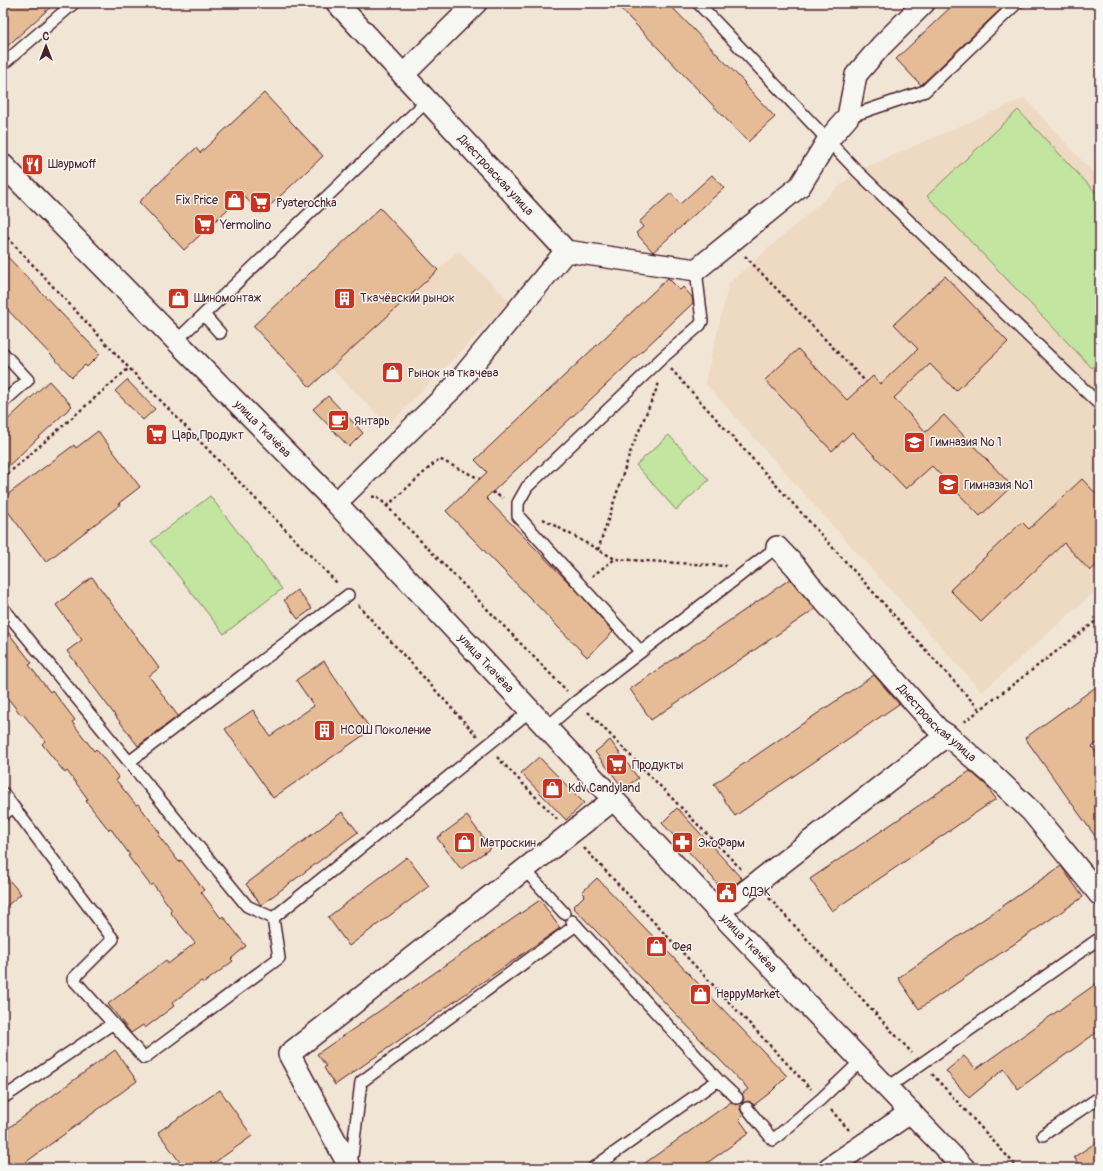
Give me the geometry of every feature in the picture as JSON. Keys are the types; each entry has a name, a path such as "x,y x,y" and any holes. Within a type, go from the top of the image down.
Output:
{"street":[{"name":"Днестровская улица","path":"337,3 566,251"},
{"path":"403,75 476,3"},
{"path":"336,503 455,386 566,251 696,270 800,186 828,140 848,117 856,75 880,46 924,3"},
{"name":"улица Ткачёва","path":"3,165 336,503 613,800 964,1168"},
{"name":"Днестровская улица","path":"777,547 938,729 994,776 1031,811 1100,895"},
{"path":"719,912 947,735"},
{"path":"350,1168 289,1054 613,800"},
{"path":"829,1168 911,1112"}],"lane":[{"path":"4,67 74,3"},
{"path":"698,3 857,170 1100,405"},
{"path":"848,117 925,91 1017,3"},
{"path":"176,341 427,101"},
{"path":"641,652 518,516 518,503 527,488 664,361 700,325 702,321 696,270"},
{"path":"204,315 220,333"},
{"path":"3,353 28,380 3,402"},
{"path":"546,728 577,701 777,547"},
{"path":"129,762 348,595"},
{"path":"3,608 248,906 274,918"},
{"path":"274,918 530,711"},
{"path":"3,793 113,939 73,979 144,1058 279,958 274,918"},
{"path":"3,815 13,807"},
{"path":"525,870 718,1080 737,1098"},
{"path":"350,1168 361,1082 570,920"},
{"path":"887,1088 1100,938"},
{"path":"3,1098 112,1024"},
{"path":"747,1108 773,1140 821,1099 861,1061"},
{"path":"593,1168 718,1080"},
{"path":"1043,1135 1100,1097"}],"path":[{"path":"3,233 129,368 348,595 487,746 571,833 863,1144"},
{"path":"731,241 866,382"},
{"path":"598,550 664,361 980,710"},
{"path":"3,478 129,368"},
{"path":"386,506 439,459 480,479"},
{"path":"377,496 756,884 1018,1168"},
{"path":"518,505 615,559 750,568"},
{"path":"581,585 615,559"},
{"path":"947,735 1100,618"}],"shaded area":[{"name":"Гимназия №1","path":"1025,98 1100,181 1100,587 982,692 705,383 729,283 857,171"},
{"path":"458,251 510,301 388,425 331,368"}],"green space":[{"path":"1018,110 1100,197 1100,360 1092,368 927,196"},
{"path":"669,435 709,480 676,510 636,465"},
{"path":"210,496 282,589 224,634 151,541"}],"building":[{"path":"3,3 55,3 3,50"},
{"path":"615,3 668,3 745,83 744,84 775,117 748,142"},
{"path":"955,3 1007,3 921,85 896,59"},
{"path":"264,93 323,156 261,214 243,195 184,250 139,202 196,148 200,153"},
{"path":"712,175 724,188 653,252 636,233 643,227 639,222 671,193 680,204"},
{"name":"Ткачёвский рынок","path":"380,208 438,270 310,387 253,326"},
{"path":"3,252 100,354 87,367 85,365 72,377 3,305"},
{"name":"Гимназия № 1","path":"945,276 1008,342 956,391 930,364 894,398 926,432 944,415 1012,486 980,516 932,466 906,489 852,432 832,451 765,380 798,349 847,400 873,376 880,384 918,349 894,324"},
{"path":"668,278 680,290 683,287 692,297 693,303 486,498 580,594 613,632 587,657 446,511 487,472 475,460"},
{"path":"127,380 155,409 143,420 115,391"},
{"path":"49,381 72,406 3,471 3,424"},
{"name":"Янтарь","path":"328,396 363,433 349,447 313,409"},
{"path":"98,431 140,487 119,503 120,505 46,562 3,505 3,498 74,445 76,448"},
{"path":"1082,479 1100,498 1100,562 1090,571 1064,543 981,622 950,590 1022,522 1029,529"},
{"path":"92,577 159,668 149,676 178,716 138,746 67,651 82,640 56,605"},
{"path":"790,579 815,609 651,720 630,689"},
{"path":"297,590 312,609 298,619 284,600"},
{"path":"3,626 32,663 29,665 50,692 52,690 75,720 72,722 94,751 96,749 119,778 116,780 136,805 138,804 160,833 158,835 179,862 181,860 204,890 201,892 221,918 223,916 246,946 231,959 233,961 204,983 201,981 172,1003 174,1006 145,1028 143,1025 131,1033 108,1004 166,960 168,964 195,943 170,912 172,910 153,884 151,886 128,856 130,855 111,829 109,830 86,801 88,799 67,771 65,773 42,744 45,741 23,714 21,715 3,692"},
{"name":"НСОШ Поколение","path":"324,661 371,730 273,798 225,729 253,710 270,736 314,706 296,680"},
{"path":"874,675 899,704 735,816 714,784"},
{"path":"1100,684 1100,741 1092,747 1100,758 1100,843 1025,738"},
{"name":"Продукты","path":"610,740 638,778 624,789 595,752"},
{"name":"Kdv Candyland","path":"539,757 584,803 566,820 521,773"},
{"path":"970,771 986,785 996,799 832,911 810,879"},
{"path":"677,808 742,879 724,893 712,877 662,823"},
{"path":"342,812 358,832 261,905 246,884"},
{"name":"Матроскин","path":"467,816 491,848 461,869 437,838"},
{"path":"407,857 429,886 349,946 328,917"},
{"path":"1061,866 1083,897 919,1009 898,978"},
{"path":"3,873 21,894 3,909"},
{"path":"597,878 787,1076 771,1092 754,1105 749,1101 742,1103 744,1099 742,1094 748,1089 573,907 585,895 582,892"},
{"path":"540,900 560,928 335,1085 324,1068 326,1066 317,1054"},
{"path":"1100,981 1100,1030 1018,1089 1004,1069 969,1098 946,1071 964,1056 976,1069"},
{"path":"115,1050 137,1081 18,1168 3,1168 3,1132"},
{"path":"220,1090 252,1136 207,1168 184,1168 158,1132"},
{"path":"731,1102 736,1105 742,1103 740,1109 743,1115 739,1119 749,1133 700,1168 638,1168"},
{"path":"1100,1140 1100,1168 1081,1168 1074,1157"}],"place":[{"name":"Шаурмоff","path":"33,164"},
{"name":"Fix Price","path":"234,200"},
{"name":"Pyaterochka","path":"261,203"},
{"name":"Yermolino","path":"205,225"},
{"name":"Шиномонтаж","path":"178,298"},
{"name":"Ткачёвский рынок","path":"345,298"},
{"name":"Рынок на ткачева","path":"392,373"},
{"name":"Янтарь","path":"338,421"},
{"name":"Царь Продукт","path":"157,435"},
{"name":"Гимназия № 1","path":"915,442"},
{"name":"Гимназия №1","path":"948,485"},
{"name":"НСОШ Поколение","path":"325,730"},
{"name":"Продукты","path":"617,765"},
{"name":"Kdv Candyland","path":"553,788"},
{"name":"Матроскин","path":"464,843"},
{"name":"ЭкоФарм","path":"683,843"},
{"name":"СДЭК","path":"726,892"},
{"name":"Фея","path":"656,947"},
{"name":"HappyMarket","path":"701,994"}]}
